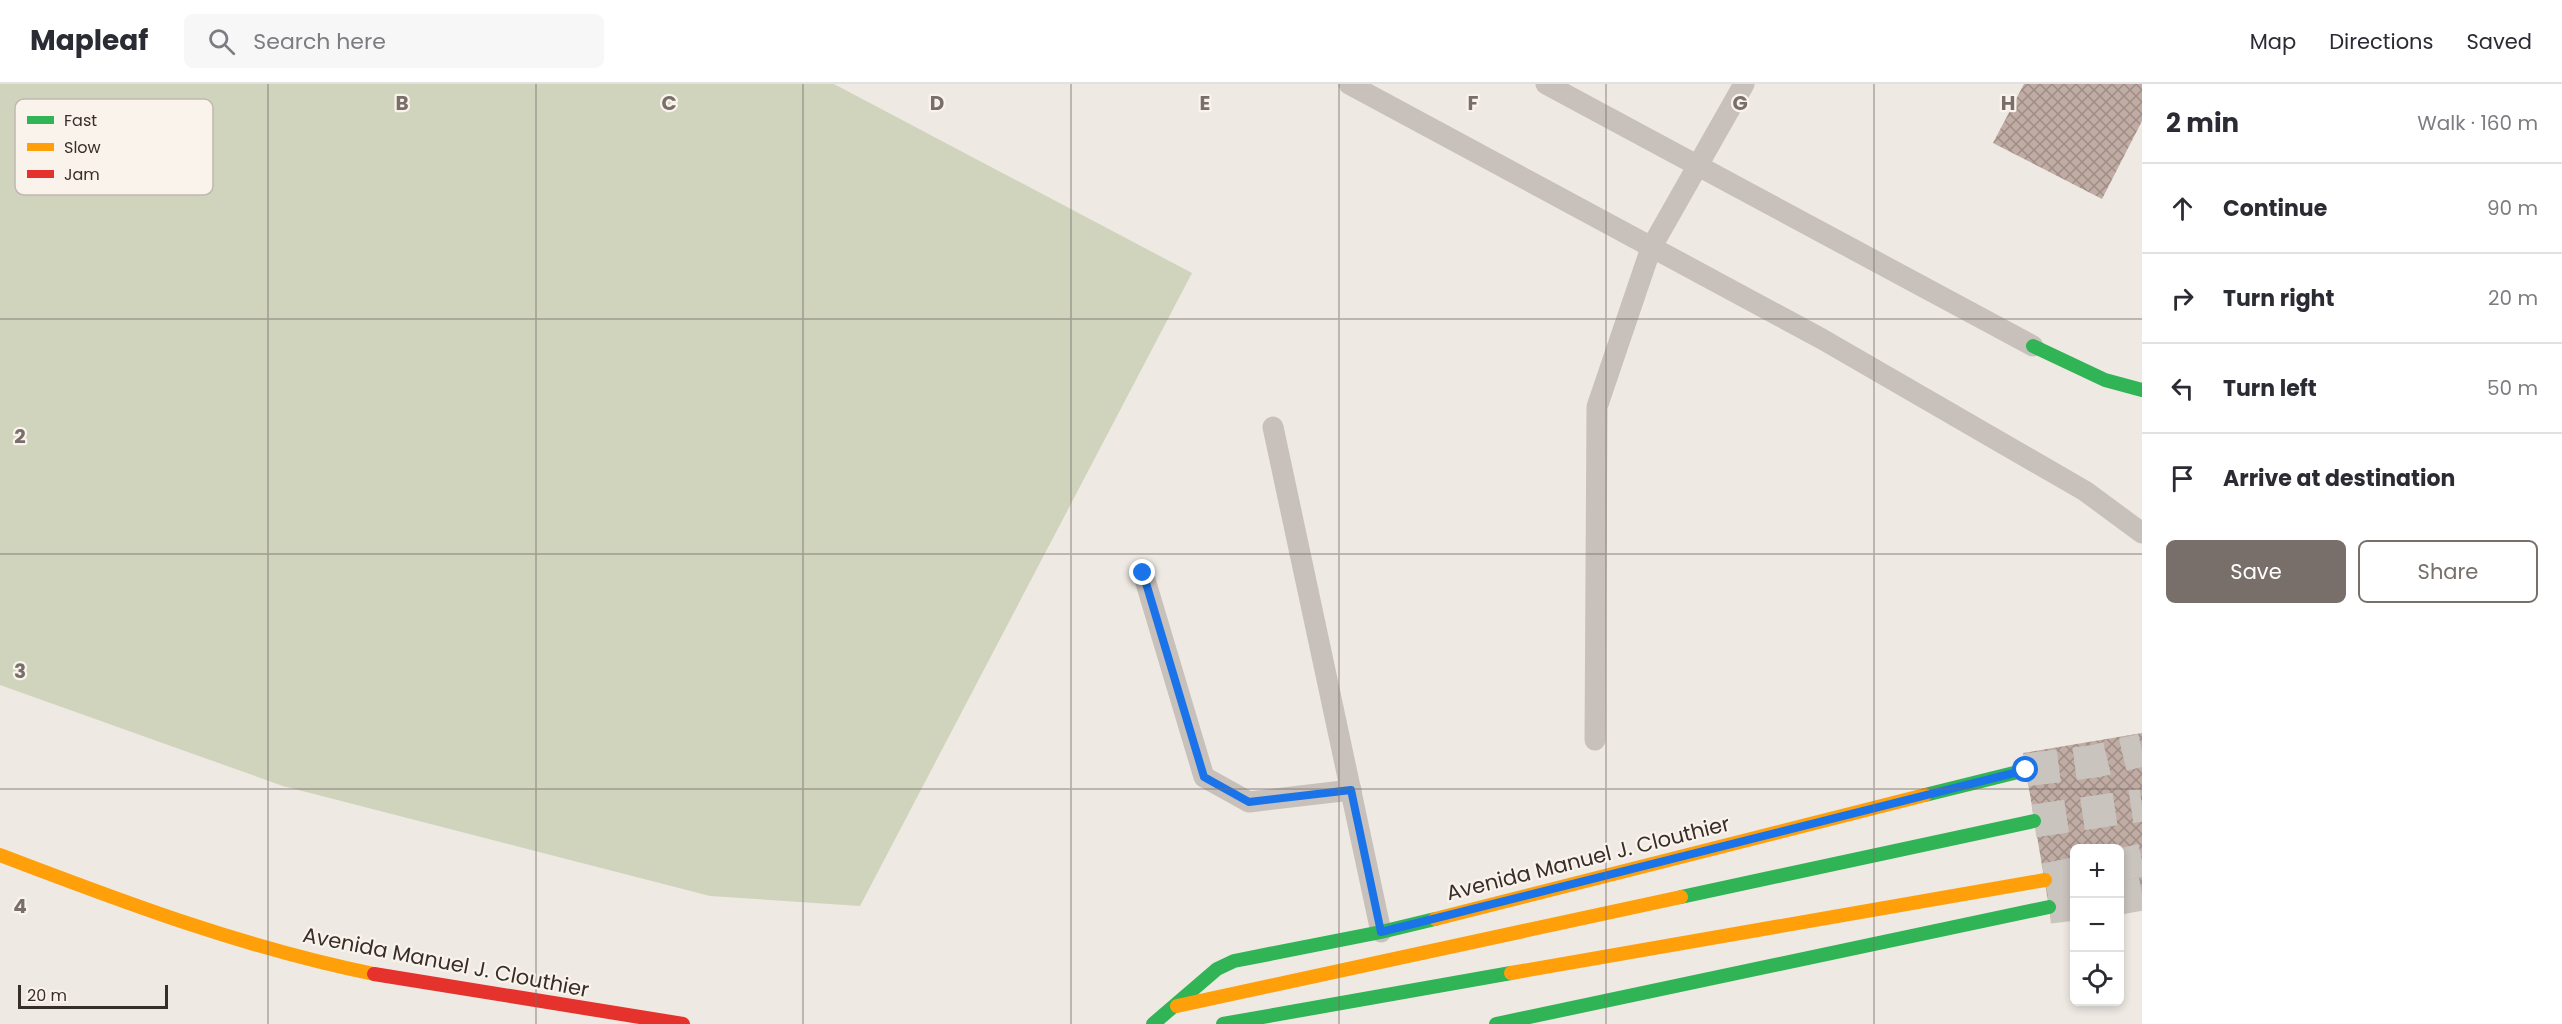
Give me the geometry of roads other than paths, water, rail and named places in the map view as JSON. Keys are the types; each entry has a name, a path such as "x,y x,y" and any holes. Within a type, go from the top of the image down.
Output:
{"main road":[{"path":"2033,346 2105,380 2142,390"},
{"name":"Avenida Manuel J. Clouthier","path":"1153,1024 1217,969 1234,961 1381,932 2026,770"},
{"name":"Avenida Manuel J. Clouthier","path":"1173,1006 2034,821"},
{"name":"Avenida Manuel J. Clouthier","path":"0,855 127,904 248,944 372,974 683,1024"},
{"path":"1223,1024 2045,880"},
{"path":"1496,1024 2049,907"}],"lane":[{"path":"1348,84 1822,339 2085,491 2142,533"},
{"path":"1546,84 2033,346"},
{"path":"1595,740 1597,407 1651,248 1743,84"},
{"path":"1273,427 1381,932"},
{"path":"1143,573 1204,777 1249,802 1351,790"}],"tunnel":[{"path":"2026,770 2096,761 2142,750"},
{"path":"2034,821 2142,805"},
{"path":"2124,864 2142,860"},
{"path":"2045,880 2070,875"},
{"path":"2124,897 2142,894"},
{"path":"2049,907 2070,904"}]}
